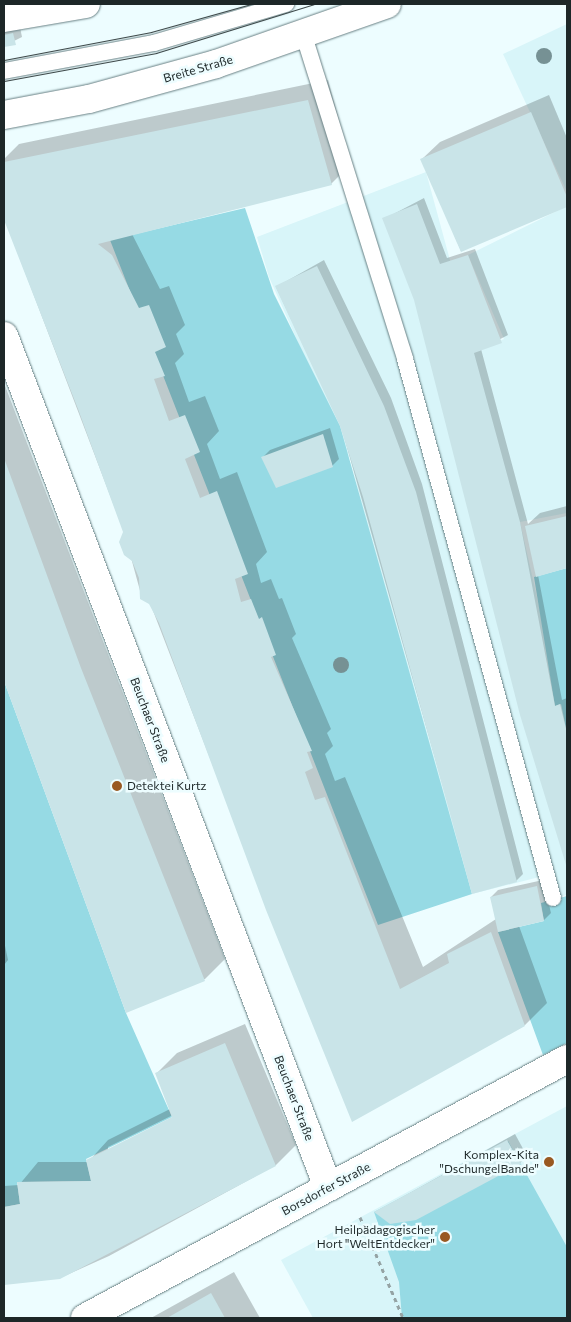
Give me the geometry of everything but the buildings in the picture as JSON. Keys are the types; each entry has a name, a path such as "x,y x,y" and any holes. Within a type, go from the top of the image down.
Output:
{"street":[{"path":"4,18 86,4"},
{"name":"Breite Straße","path":"4,115 160,80 304,36 387,4"},
{"name":"Beuchaer Straße","path":"4,336 328,1187"},
{"name":"Borsdorfer Straße","path":"85,1318 567,1059"}],"lane":[{"path":"4,71 154,43 286,4"},
{"path":"304,36 405,359 553,898"}],"path":[{"path":"360,1217 403,1318"}],"shaded area":[{"path":"567,24 567,192 503,54"},
{"path":"426,172 475,352 504,339 468,255 567,206 567,513 520,522 567,731 567,895 553,898 547,875 472,894 436,789 350,459 269,277 257,237"},
{"path":"245,208 274,294 340,426 472,894 378,925 110,240"},
{"path":"567,568 567,733 561,704 555,706 534,577"},
{"path":"4,681 126,1013 172,1117 86,1159 91,1181 17,1182 20,1204 4,1207"},
{"path":"567,896 567,1043 543,1055 498,932 544,921 541,903"},
{"name":"Heilpädagogischer Hort \"WeltEntdecker\"","path":"567,1106 567,1318 313,1318 281,1260"},
{"name":"Heilpädagogischer Hort \"WeltEntdecker\"","path":"508,1141 567,1247 567,1318 402,1318 399,1282 374,1212"}],"tram line":[{"path":"4,60 151,32 251,4"},
{"path":"4,81 156,53 314,4"}],"place":[{"name":"Detektei Kurtz","path":"117,786"},
{"name":"Komplex-Kita \"DschungelBande\"","path":"549,1162"},
{"name":"Heilpädagogischer Hort \"WeltEntdecker\"","path":"445,1237"}]}
